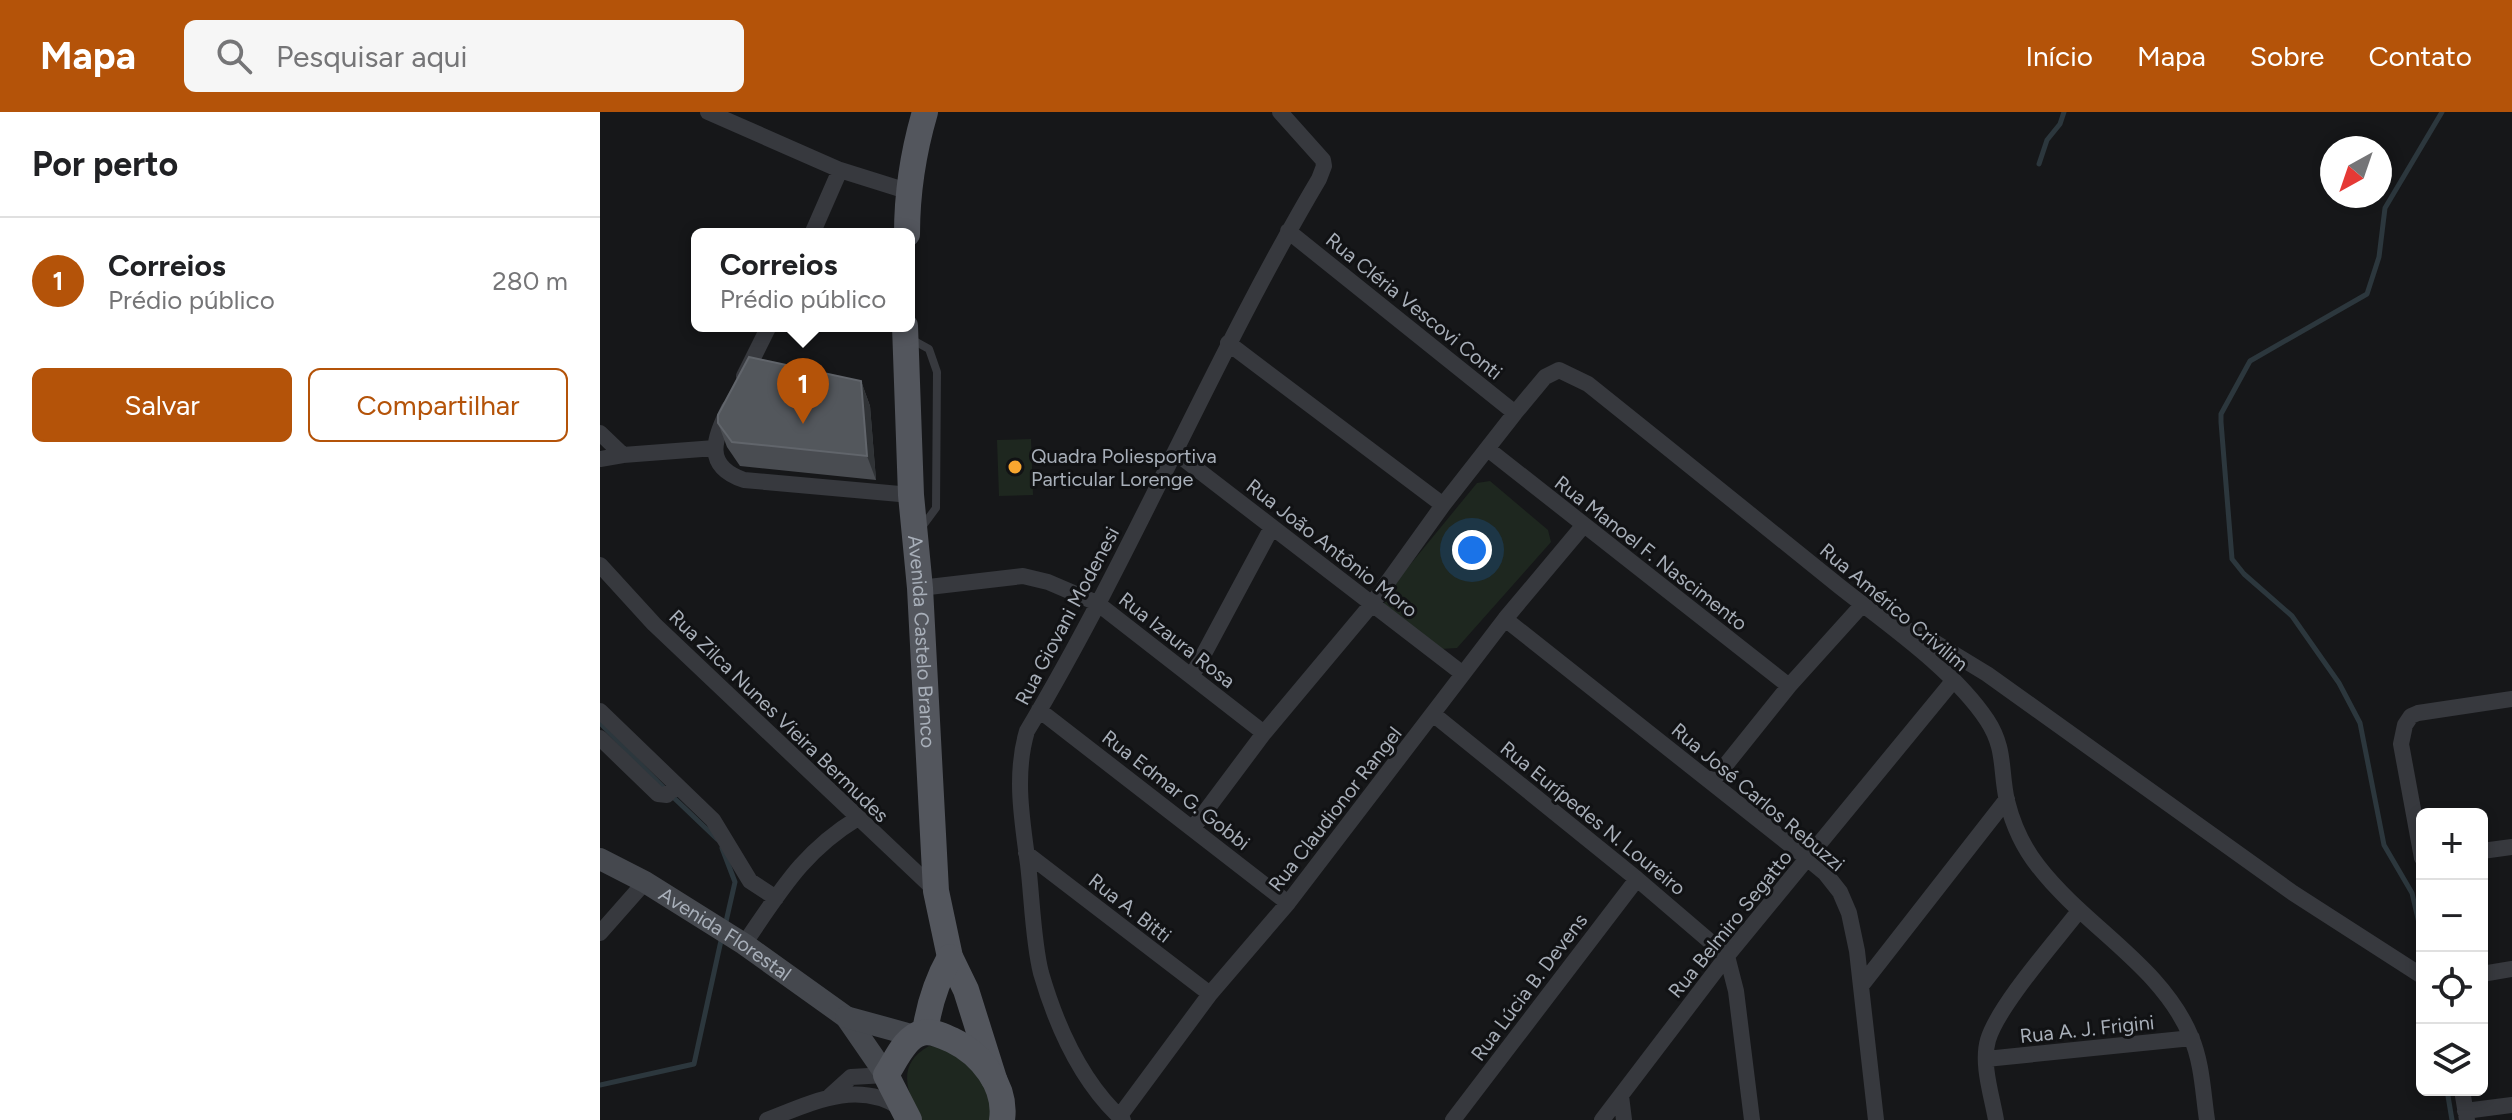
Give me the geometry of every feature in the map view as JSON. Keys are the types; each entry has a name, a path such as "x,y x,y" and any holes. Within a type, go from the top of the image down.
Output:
{"main road":[{"path":"907,228 907,191 925,112"},
{"name":"Avenida Castelo Branco","path":"905,332 911,495 920,588 936,891 950,957 966,990 999,1099 1016,1120"},
{"name":"Avenida Florestal","path":"600,859 645,882 744,944 846,1017 886,1075"},
{"path":"905,1114 886,1075 906,1044 920,1034 936,983 950,957"},
{"name":"Avenida Florestal","path":"846,1017 920,1034"},
{"path":"920,1034 944,1037 969,1050 999,1099"}],"street":[{"name":"Rua Giovani Modenesi","path":"1121,1118 1081,1071 1041,971 1020,789 1021,750 1027,731 1176,453 1228,343 1324,166 1316,151 1280,112"},
{"path":"715,114 840,170 907,191"},
{"path":"815,228 840,170"},
{"name":"Rua Cléria Vescovi Conti","path":"1288,231 1515,413"},
{"path":"766,332 716,433 715,448 719,464 728,474 744,480 911,495"},
{"path":"1228,343 1443,505"},
{"name":"Rua Américo Crivilim","path":"1515,413 1545,377 1559,370 1588,384 1886,622 1953,681 1987,719 1998,739 2007,799 2017,832 2037,865 2078,912 2172,1000 2192,1038 2207,1120"},
{"path":"1193,828 1264,733 1372,604 1443,505 1515,413"},
{"path":"600,433 623,455"},
{"path":"600,459 715,448"},
{"name":"Rua Manoel F. Nascimento","path":"1489,450 1789,686"},
{"name":"Rua João Antônio Moro","path":"1176,453 1463,674"},
{"name":"Rua Claudionor Rangel","path":"1121,1118 1210,994 1288,903 1505,619 1583,526"},
{"path":"1192,676 1272,527"},
{"name":"Rua Zilca Nunes Vieira Bermudes","path":"600,565 654,624 936,891"},
{"name":"Rua Izaura Rosa","path":"920,588 1023,576 1048,582 1097,603 1264,733"},
{"path":"1712,782 1789,686 1863,604"},
{"name":"Rua José Carlos Rebuzzi","path":"1505,619 1808,859 1825,873 1840,892 1849,913 1857,951 1876,1120"},
{"path":"1886,622 1936,643 1987,674 2293,893 2416,972"},
{"name":"Rua Belmiro Segatto","path":"1602,1120 1727,956 1953,681"},
{"path":"2416,825 2401,744 2405,725 2411,716 2512,699"},
{"name":"Rua Edmar G. Gobbi","path":"1039,710 1288,903"},
{"path":"600,711 713,820 750,881 776,898"},
{"name":"Rua Eurípedes N. Loureiro","path":"1433,714 1727,956"},
{"path":"600,738 658,794 667,795 676,785"},
{"path":"1861,986 2007,799"},
{"path":"744,944 813,849 858,818"},
{"path":"2488,850 2512,847"},
{"name":"Rua A. Bitti","path":"1026,853 1210,994"},
{"name":"Rua Lúcia B. Devens","path":"1453,1120 1637,879"},
{"path":"600,933 645,882"},
{"path":"1996,1120 1986,1059 1988,1039 2004,1009 2078,912"},
{"path":"1727,956 1736,991 1752,1120"},
{"path":"2488,973 2512,969"},
{"name":"Rua A. J. Frigini","path":"1986,1059 2192,1038"},
{"path":"815,1120 824,1099 851,1077 886,1075"},
{"path":"767,1120 824,1099 854,1093 887,1099 905,1114"},
{"path":"1621,1096 1624,1120"},
{"path":"2463,1096 2466,1116 2512,1105"}],"lane":[{"path":"906,332 929,349 937,372 936,508 915,534"}],"shaded area":[{"name":"Quadra Poliesportiva Particular Lorenge","path":"1031,439 1033,495 999,496 997,440"},
{"path":"1490,481 1548,530 1551,542 1457,648 1440,649 1383,606 1391,588 1477,483"},
{"path":"929,1046 949,1049 966,1061 986,1089 991,1120 922,1120 908,1089 907,1079 912,1061"}],"building":[{"path":"749,357 861,381 867,456 732,442 718,423 718,415"}],"waterway":[{"path":"2039,164 2047,140 2060,124 2064,112"},
{"path":"2416,910 2412,893 2384,845 2360,723 2339,683 2292,616 2244,574 2232,559 2221,414 2250,361 2367,294 2379,257 2385,208 2442,112"},
{"path":"600,723 665,789"},
{"path":"672,796 717,839"},
{"path":"722,848 735,882 725,926"},
{"path":"600,1085 694,1064 722,936"},
{"path":"2448,1096 2452,1120"}],"place":[{"name":"Correios","path":"803,424"},
{"name":"Quadra Poliesportiva Particular Lorenge","path":"1015,467"}]}
